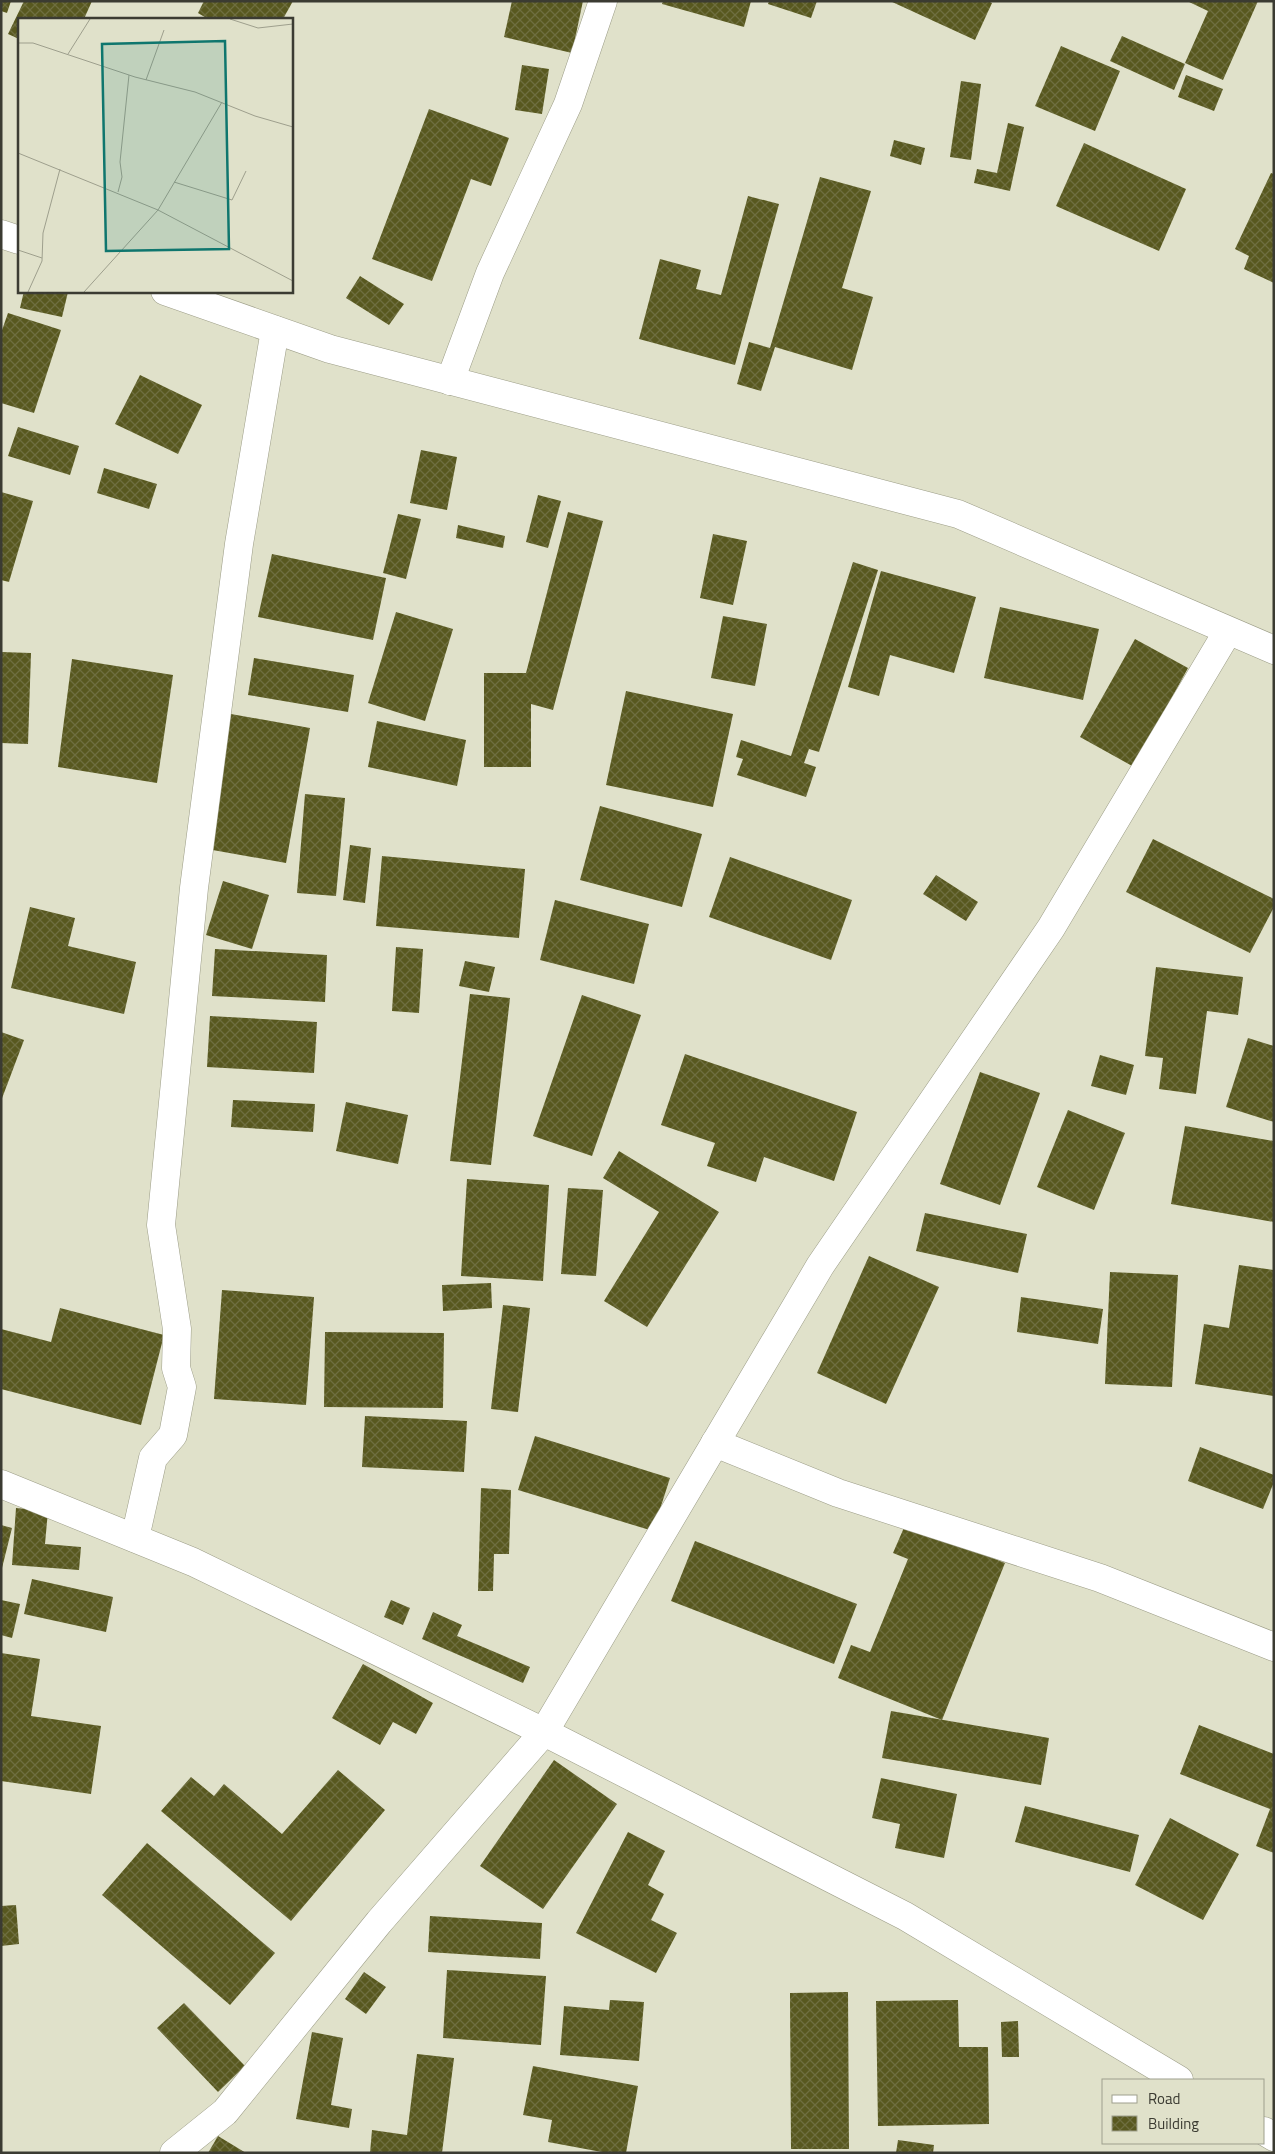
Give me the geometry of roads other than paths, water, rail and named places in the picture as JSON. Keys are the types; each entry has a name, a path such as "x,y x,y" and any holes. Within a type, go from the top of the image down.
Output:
{"street":[{"path":"450,381 490,273 568,104 603,1"},
{"path":"1,234 18,240"},
{"path":"168,292 330,349 958,514 1274,650"},
{"path":"135,1538 153,1458 173,1435 182,1387 176,1368 177,1329 161,1225 197,868 239,544 275,330"},
{"path":"174,2153 224,2112 379,1922 544,1732 820,1266 1051,928 1228,631"},
{"path":"715,1443 838,1494 1100,1578 1274,1647"},
{"path":"1,1484 193,1562 544,1732 905,1916 1178,2079"}]}
